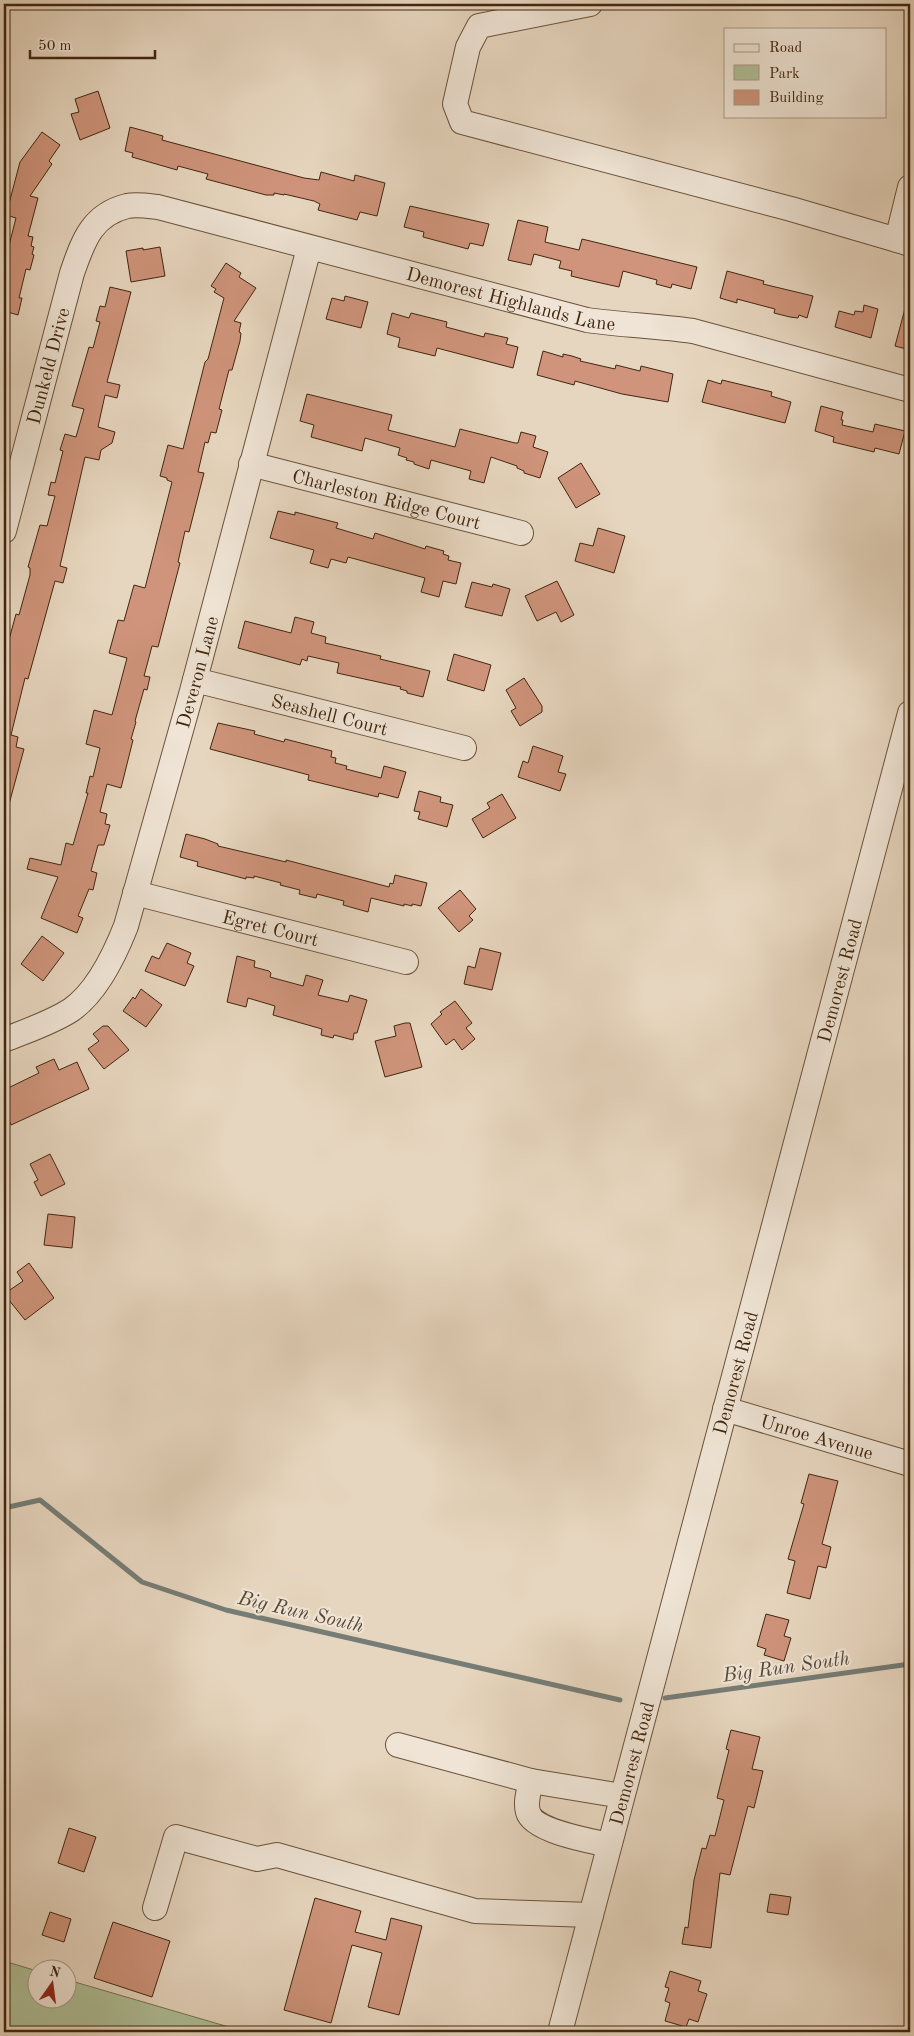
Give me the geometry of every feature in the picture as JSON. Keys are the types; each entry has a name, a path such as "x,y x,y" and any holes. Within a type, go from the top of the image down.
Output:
{"street":[{"path":"590,4 479,26 468,48 455,104 462,122 791,209 904,242 910,188"},
{"name":"Demorest Highlands Lane","path":"112,212 128,205 158,207 587,320 611,324 660,326 692,331 910,390"},
{"name":"Dunkeld Drive","path":"4,531 72,273 82,244 91,227 112,212"},
{"name":"Deveron Lane","path":"4,1040 42,1025 72,1009 95,986 114,956 126,926 195,680 308,248"},
{"name":"Charleston Ridge Court","path":"252,464 521,533"},
{"name":"Seashell Court","path":"195,680 464,748"},
{"name":"Demorest Road","path":"560,2032 910,712"},
{"name":"Egret Court","path":"135,893 406,962"},
{"name":"Unroe Avenue","path":"726,1409 910,1464"},
{"path":"398,1745 531,1781 622,1796"},
{"path":"531,1781 527,1802 528,1813 534,1821 551,1830 609,1845"},
{"path":"155,1908 176,1837 257,1859 277,1855 475,1911 591,1915"}],"green space":[{"path":"4,1961 28,1968 28,2008 78,2008 78,1983 246,2032 4,2032"}],"building":[{"path":"98,91 110,128 80,140 71,114 79,112 75,99"},
{"path":"130,127 163,136 162,140 304,178 319,180 321,172 354,181 355,175 385,183 377,216 360,212 357,220 318,210 320,204 314,201 284,194 274,193 274,195 266,195 206,179 208,174 178,166 177,170 132,157 133,153 125,151"},
{"path":"42,132 60,145 49,161 52,164 30,196 38,198 28,236 33,237 31,246 34,247 32,254 34,255 30,270 26,269 19,298 22,298 18,315 4,311 4,265 16,218 6,215 20,162"},
{"path":"410,206 489,224 483,246 470,243 468,249 423,237 424,232 404,227"},
{"path":"518,220 548,227 545,242 579,250 582,239 697,267 691,289 672,284 671,288 656,284 657,280 623,271 619,287 592,281 571,276 572,271 559,268 561,261 534,254 531,265 508,260"},
{"path":"160,247 165,276 131,282 126,251"},
{"path":"226,263 241,273 239,277 256,288 234,321 241,323 240,341 232,370 229,370 219,409 222,410 216,433 211,432 208,443 205,442 198,472 204,473 189,532 185,531 178,562 180,563 158,647 152,646 144,676 150,677 147,690 144,689 135,721 131,739 133,740 121,788 107,784 100,812 107,814 105,824 110,825 104,845 98,845 91,871 97,873 93,890 89,889 78,916 83,918 77,933 41,918 58,877 27,869 30,858 61,865 66,843 73,845 88,793 86,793 90,776 93,777 100,748 86,744 94,710 112,715 127,658 109,653 118,620 124,621 134,585 145,588 172,482 160,476 168,445 183,449 205,362 208,359 224,298 214,292 216,289 211,286"},
{"path":"727,271 764,281 763,284 813,296 807,318 799,315 798,318 774,313 775,309 737,299 737,303 720,298"},
{"path":"110,287 131,292 107,382 120,385 117,398 105,395 98,427 115,432 112,443 101,450 99,460 85,457 60,566 67,568 63,583 55,581 28,679 25,678 11,735 18,737 16,747 24,749 8,808 4,807 4,658 16,614 19,615 30,575 30,568 28,567 40,525 47,526 55,496 48,495 51,482 55,483 63,451 60,450 65,434 76,437 84,409 72,406 89,347 93,348 100,322 96,321 100,306 105,307"},
{"path":"345,296 368,302 361,328 326,319 332,298 344,301"},
{"path":"864,305 878,309 871,338 835,327 839,311 854,315 855,311 863,312"},
{"path":"906,305 910,305 910,350 895,346"},
{"path":"392,313 409,318 411,313 447,322 446,327 484,337 485,333 508,338 506,344 518,347 513,368 437,348 435,356 398,347 400,338 387,334"},
{"path":"543,351 563,357 563,354 572,356 581,359 580,361 615,369 616,365 640,371 641,366 673,374 668,402 622,394 575,381 574,385 537,375"},
{"path":"708,380 721,384 722,380 772,392 771,396 791,402 785,423 702,402"},
{"path":"307,394 392,415 388,430 455,447 460,429 515,443 518,443 521,432 536,436 533,447 548,452 540,478 524,473 517,466 491,457 484,483 469,479 471,471 431,460 429,469 414,464 414,462 406,460 407,458 398,455 400,448 365,438 362,451 311,437 314,425 300,421"},
{"path":"821,406 843,412 842,425 873,432 875,424 905,431 899,454 875,448 874,452 833,442 834,437 815,431"},
{"path":"581,463 600,494 576,508 558,478"},
{"path":"278,511 295,515 295,512 338,523 336,528 373,539 375,533 425,549 426,546 444,551 443,554 449,556 448,560 461,563 456,584 443,581 439,597 421,592 425,578 348,557 346,563 331,559 328,568 310,563 314,550 270,538"},
{"path":"598,528 625,536 614,573 575,561 580,543 593,546"},
{"path":"557,581 574,615 561,622 556,612 537,621 525,596"},
{"path":"472,582 492,587 493,584 510,589 502,616 465,607"},
{"path":"295,617 314,622 311,633 326,637 325,643 381,656 380,659 430,671 423,697 407,693 407,691 400,689 401,687 337,673 339,663 308,656 307,661 302,659 300,665 238,648 245,621 291,633"},
{"path":"454,654 491,665 484,691 447,680"},
{"path":"524,678 542,706 542,712 520,726 511,711 516,708 506,690"},
{"path":"218,723 255,731 254,734 284,742 285,739 332,751 331,757 336,758 335,763 347,766 346,769 381,778 384,766 406,772 398,798 379,793 378,797 308,780 309,775 210,749"},
{"path":"533,746 563,756 558,772 566,774 560,791 518,777 523,761 528,763"},
{"path":"419,791 441,797 440,802 453,805 447,827 418,819 420,812 414,811"},
{"path":"502,794 516,818 483,838 472,819 490,808 487,803"},
{"path":"186,834 205,839 218,844 218,846 286,862 286,860 389,887 390,883 393,884 395,875 427,883 421,906 404,904 404,906 371,898 368,912 343,905 344,901 317,894 316,898 299,894 300,890 280,885 281,883 254,876 254,878 246,877 246,879 197,866 198,862 180,857"},
{"path":"460,890 476,909 469,916 473,920 459,932 438,908"},
{"path":"42,936 64,953 43,981 21,964"},
{"path":"167,943 191,953 187,963 194,966 185,986 145,971 152,956 159,959"},
{"path":"480,948 501,953 492,990 464,984 468,966 475,968"},
{"path":"237,956 255,961 254,967 269,971 271,973 270,977 303,986 306,975 323,980 318,995 348,1002 350,995 367,1000 353,1040 334,1035 333,1038 321,1035 322,1029 273,1015 275,1006 248,998 246,1007 227,1002"},
{"path":"141,989 162,1005 146,1027 123,1011 133,997 135,999"},
{"path":"455,1001 472,1023 466,1028 475,1039 462,1050 454,1039 446,1045 431,1024 442,1014 440,1012"},
{"path":"410,1023 422,1067 385,1077 375,1041 396,1036 394,1026"},
{"path":"103,1026 108,1026 129,1050 104,1069 88,1049 99,1041 93,1034"},
{"path":"54,1059 59,1070 77,1062 89,1089 11,1125 8,1118 4,1120 4,1090 39,1073 36,1067"},
{"path":"50,1154 65,1184 41,1196 34,1182 38,1180 30,1164"},
{"path":"48,1214 75,1217 72,1248 44,1245"},
{"path":"29,1263 54,1298 25,1320 4,1294 23,1281 17,1272"},
{"path":"809,1474 838,1481 822,1544 831,1547 826,1568 818,1566 810,1599 787,1593 795,1561 788,1559 804,1504 801,1503"},
{"path":"766,1614 789,1620 784,1636 791,1638 784,1661 764,1655 766,1649 757,1646"},
{"path":"731,1730 760,1737 752,1769 763,1771 754,1808 748,1806 730,1875 720,1873 711,1948 682,1944 685,1927 688,1928 694,1880 702,1848 706,1849 710,1835 715,1836 724,1800 717,1798 729,1750 726,1749"},
{"path":"69,1828 96,1837 84,1872 58,1863"},
{"path":"770,1894 791,1897 788,1915 767,1912"},
{"path":"315,1898 361,1911 355,1932 386,1940 391,1918 422,1926 399,2015 368,2007 382,1953 352,1945 331,2023 284,2010"},
{"path":"50,1912 71,1919 64,1942 42,1935"},
{"path":"113,1922 170,1941 152,1997 94,1978"},
{"path":"670,1971 701,1981 698,1991 707,1994 698,2022 689,2019 686,2027 665,2021 670,2003 665,2001 669,1988 665,1987"}],"waterway":[{"name":"Big Run South","path":"4,1508 40,1500 142,1582 226,1610 620,1700"},
{"name":"Big Run South","path":"665,1698 910,1664"}]}
